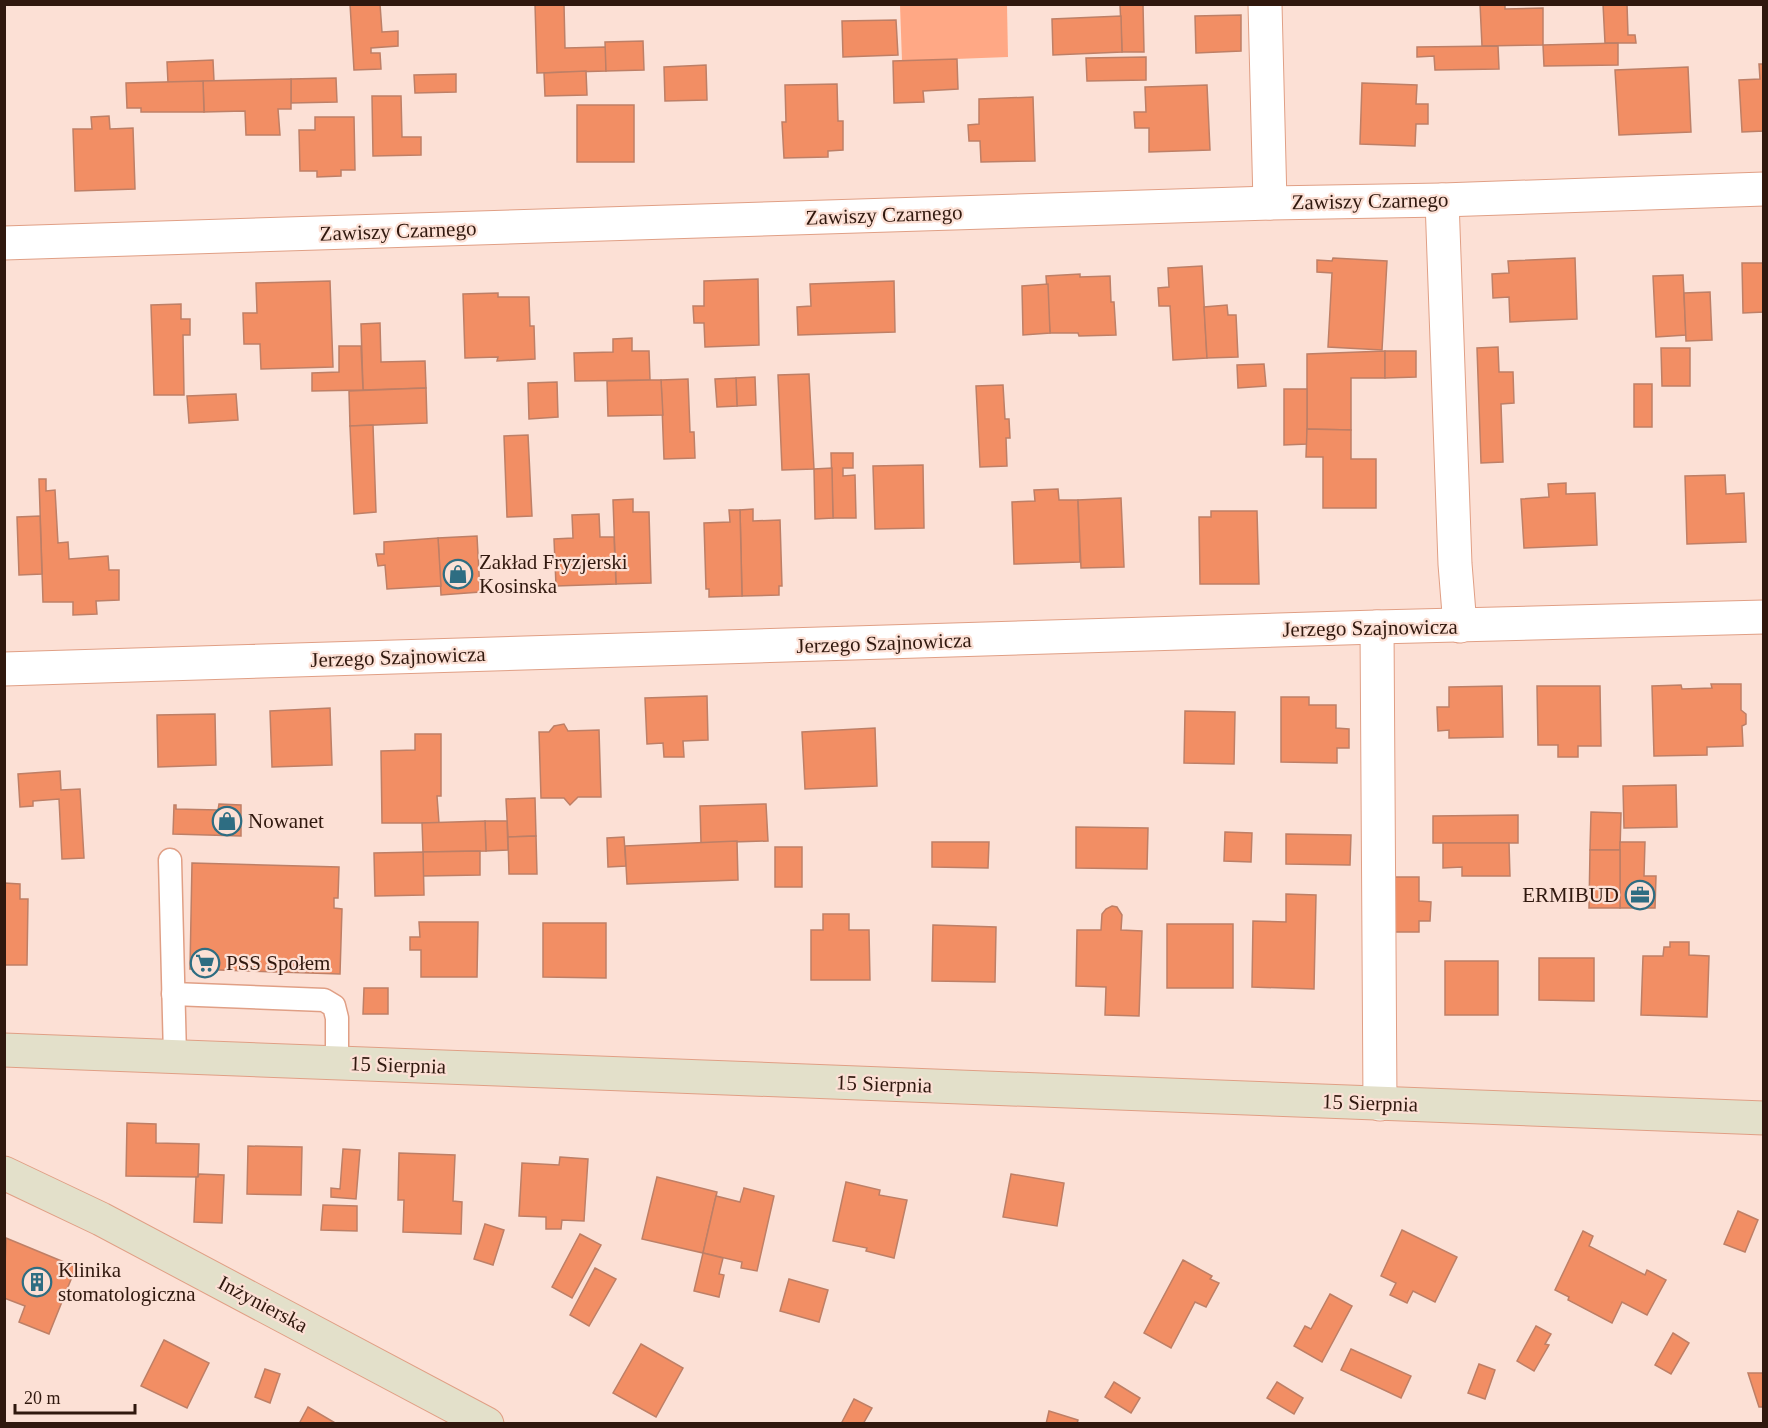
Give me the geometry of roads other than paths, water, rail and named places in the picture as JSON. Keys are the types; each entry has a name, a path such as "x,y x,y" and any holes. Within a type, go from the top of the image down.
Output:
{"main road":[{"name":"15 Sierpnia","path":"4,1050 1764,1118"},
{"name":"Inżynierska","path":"4,1173 101,1219 488,1424"}],"street":[{"path":"1265,4 1270,203"},
{"name":"Zawiszy Czarnego","path":"4,243 1764,189"},
{"path":"1442,200 1455,564 1460,626"},
{"name":"Jerzego Szajnowicza","path":"4,669 1764,617"},
{"path":"1377,627 1380,1104"}],"lane":[{"path":"170,860 175,1056"},
{"path":"173,994 324,1000 334,1006 337,1018 337,1063"}],"place":[{"name":"Zakład Fryzjerski Kosinska","path":"458,574"},
{"name":"Nowanet","path":"227,821"},
{"name":"ERMIBUD","path":"1640,895"},
{"name":"PSS Społem","path":"205,963"},
{"name":"Klinika stomatologiczna","path":"37,1282"}]}
